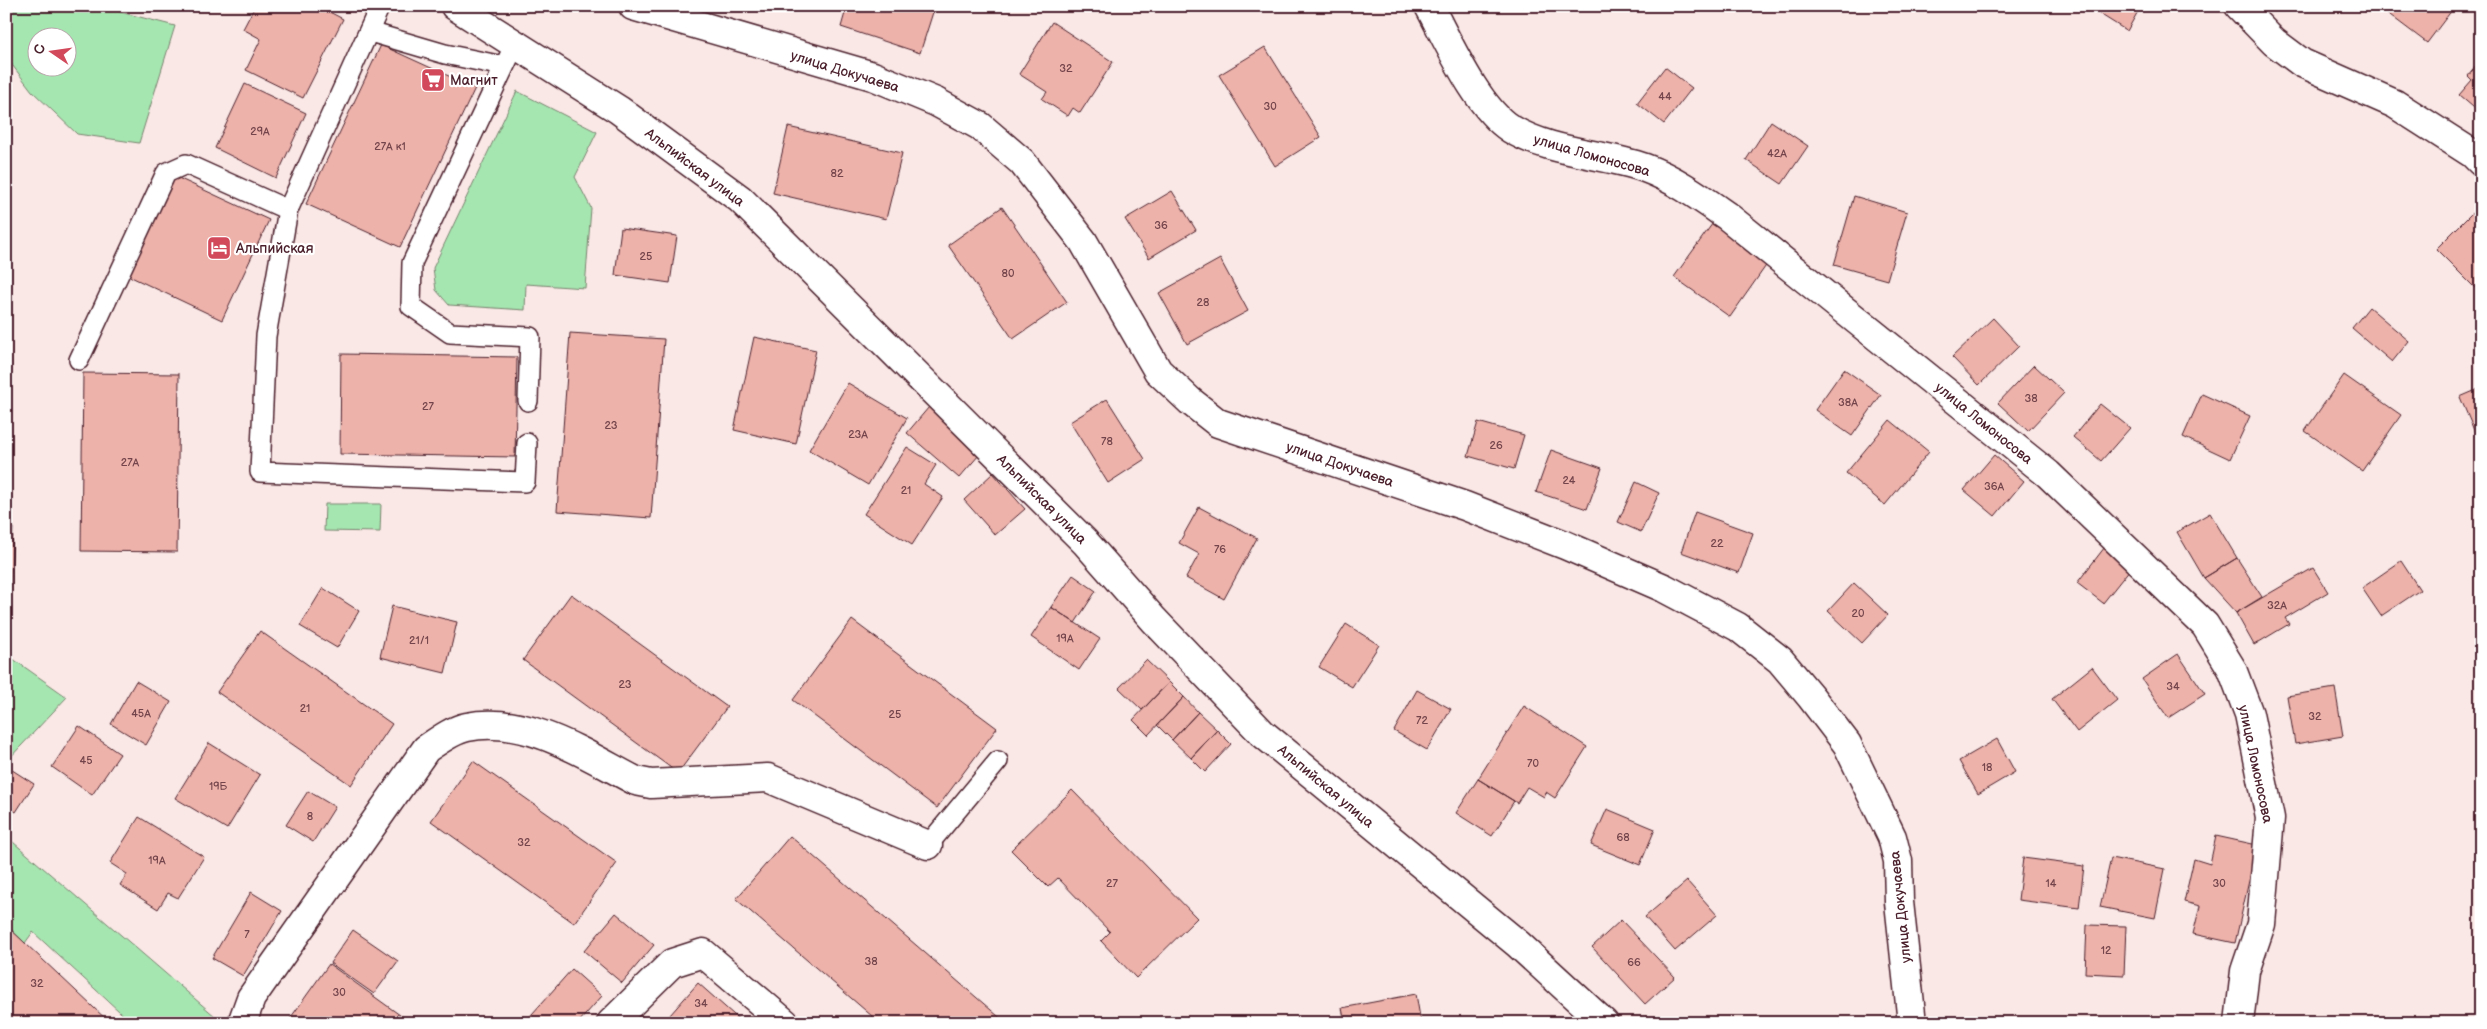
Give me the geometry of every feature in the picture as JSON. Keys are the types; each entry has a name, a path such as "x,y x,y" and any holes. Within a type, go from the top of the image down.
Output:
{"street":[{"name":"Альпийская улица","path":"454,6 509,55 619,110 740,199 1085,542 1154,620 1262,733 1518,944 1604,1023"},
{"name":"улица Докучаева","path":"633,6 873,76 936,102 980,126 1022,162 1084,241 1158,371 1190,401 1218,423 1465,506 1565,545 1664,588 1738,627 1780,660 1847,744 1892,837 1898,861 1899,902 1912,1023"},
{"name":"улица Ломоносова","path":"1429,6 1468,78 1486,104 1510,128 1543,142 1645,168 1686,188 1727,216 2048,474 2205,625 2232,669 2248,714 2270,818 2261,924 2245,971 2239,1023"},
{"path":"2239,6 2274,42 2302,63 2395,104 2472,154 2481,162"},
{"path":"242,1023 251,998 426,749 446,736 466,727 492,725 520,728 546,735 636,780 651,784 768,778 928,845"},
{"path":"610,1023 672,963 703,953 785,1023"}],"lane":[{"path":"380,6 370,32 288,210 266,336 260,472 525,482 527,443"},
{"path":"370,32 445,54 509,55 412,263 411,306 450,333 530,337 528,400"},
{"path":"79,360 166,173 186,164 288,210"},
{"path":"928,845 998,760"}],"green space":[{"path":"6,6 97,6 175,26 139,143 77,134 32,91 6,57"},
{"path":"517,91 597,132 575,177 591,208 585,288 526,284 525,310 449,305 436,290 433,268"},
{"path":"325,504 381,504 380,532 324,531"},
{"path":"6,654 67,697 6,762"},
{"path":"6,836 223,1023 132,1023 33,932 25,943 6,925"}],"building":[{"path":"255,6 318,6 343,19 303,98 246,70 261,39 243,29"},
{"path":"847,6 935,6 920,53 841,27"},
{"path":"2087,6 2141,6 2127,31"},
{"path":"2378,6 2455,6 2427,43"},
{"path":"1052,22 1113,62 1080,113 1073,108 1068,116 1042,99 1047,92 1019,74"},
{"path":"381,45 475,88 400,247 306,204"},
{"path":"1265,47 1321,137 1275,166 1219,75"},
{"path":"2481,60 2480,113 2459,95 2472,80 2468,76"},
{"path":"1665,67 1692,88 1664,124 1637,103"},
{"path":"245,84 306,113 276,178 215,148"},
{"path":"1771,121 1808,146 1782,184 1746,160"},
{"path":"788,127 902,153 886,219 773,193"},
{"path":"174,176 269,220 222,320 127,275"},
{"path":"1172,191 1196,230 1149,258 1125,219"},
{"path":"1854,196 1907,212 1887,280 1834,265"},
{"path":"1002,207 1067,302 1013,339 948,245"},
{"path":"2473,212 2481,220 2481,294 2436,249"},
{"path":"1715,220 1770,260 1730,317 1674,277"},
{"path":"621,228 677,236 670,283 615,275"},
{"path":"1220,259 1248,311 1187,344 1159,293"},
{"path":"2369,307 2409,341 2392,362 2352,328"},
{"path":"1993,318 2019,346 1979,385 1952,357"},
{"path":"570,333 664,339 651,518 557,511"},
{"path":"754,337 816,350 796,444 734,430"},
{"path":"341,354 517,357 515,457 340,454"},
{"path":"2034,365 2064,393 2028,431 1998,403"},
{"path":"1844,369 1881,395 1852,436 1815,410"},
{"path":"83,373 179,374 177,552 81,551"},
{"path":"2344,375 2401,415 2362,471 2305,431"},
{"path":"848,383 907,418 868,485 809,450"},
{"path":"2481,388 2481,447 2460,397"},
{"path":"2202,394 2250,416 2230,459 2183,437"},
{"path":"1107,399 1145,459 1108,483 1070,422"},
{"path":"934,401 986,447 959,478 907,433"},
{"path":"2100,404 2130,428 2101,461 2073,437"},
{"path":"1890,420 1929,452 1885,505 1846,473"},
{"path":"1478,422 1524,435 1514,469 1468,456"},
{"path":"907,447 936,465 924,484 943,497 912,545 864,514"},
{"path":"1551,450 1602,468 1587,509 1536,492"},
{"path":"1994,455 2024,481 1995,516 1964,490"},
{"path":"993,473 1025,509 995,535 964,500"},
{"path":"1636,482 1659,493 1641,532 1618,522"},
{"path":"1199,507 1257,538 1224,599 1186,578 1199,554 1179,543"},
{"path":"1695,512 1753,533 1739,573 1681,552"},
{"path":"2210,513 2237,558 2204,578 2177,532"},
{"path":"6,528 13,528 10,597 6,596"},
{"path":"2108,543 2134,564 2103,603 2077,583"},
{"path":"2237,558 2262,597 2236,613 2204,578"},
{"path":"2401,561 2420,590 2381,616 2362,588"},
{"path":"2313,568 2328,592 2285,618 2289,624 2254,645 2236,613"},
{"path":"1073,575 1096,591 1075,623 1051,607"},
{"path":"1854,583 1888,615 1862,643 1828,611"},
{"path":"323,588 359,611 337,648 300,626"},
{"path":"571,594 727,707 678,773 523,660"},
{"path":"392,606 457,622 445,673 380,657"},
{"path":"1051,607 1100,639 1079,670 1031,637"},
{"path":"852,620 997,728 937,808 793,700"},
{"path":"1346,624 1379,645 1352,687 1319,667"},
{"path":"260,631 392,724 351,785 217,692"},
{"path":"2178,654 2205,694 2168,718 2142,679"},
{"path":"1146,660 1169,682 1142,710 1119,688"},
{"path":"2092,667 2117,700 2077,732 2052,699"},
{"path":"136,681 171,702 146,745 111,724"},
{"path":"1169,682 1184,697 1148,735 1133,720"},
{"path":"2335,688 2343,736 2295,744 2287,696"},
{"path":"1417,690 1451,709 1427,750 1394,731"},
{"path":"1184,697 1198,712 1172,740 1157,725"},
{"path":"1524,706 1587,747 1555,798 1546,792 1544,797 1527,787 1517,803 1478,779"},
{"path":"1198,712 1217,730 1191,758 1172,740"},
{"path":"79,726 120,754 92,795 52,767"},
{"path":"1217,730 1231,744 1205,772 1191,758"},
{"path":"1997,739 2015,772 1978,794 1959,761"},
{"path":"209,743 260,775 227,829 175,798"},
{"path":"473,761 617,863 574,923 431,821"},
{"path":"6,766 34,784 16,812 6,806"},
{"path":"1478,779 1514,801 1492,836 1456,813"},
{"path":"1072,790 1197,918 1136,978 1101,941 1110,932 1058,878 1048,887 1011,850"},
{"path":"308,791 335,807 313,842 286,825"},
{"path":"1607,809 1655,829 1640,865 1591,845"},
{"path":"139,817 204,857 178,898 168,893 158,909 120,885 127,874 110,863"},
{"path":"790,836 1006,1023 880,1023 736,899"},
{"path":"2216,836 2257,845 2235,943 2193,934 2200,906 2184,902 2194,859 2210,864"},
{"path":"2023,858 2084,866 2079,908 2018,900"},
{"path":"2111,858 2165,869 2155,918 2100,907"},
{"path":"1687,881 1717,915 1675,951 1645,917"},
{"path":"251,892 282,911 243,976 212,958"},
{"path":"616,913 654,945 622,983 584,951"},
{"path":"1621,920 1675,977 1645,1004 1592,947"},
{"path":"6,925 25,943 110,1023 6,1023"},
{"path":"2087,925 2126,926 2124,975 2085,973"},
{"path":"353,930 398,961 374,994 330,963"},
{"path":"329,964 411,1023 294,1023 289,1020"},
{"path":"572,969 602,996 578,1023 524,1023"},
{"path":"698,983 743,1023 663,1023"},
{"path":"1416,994 1421,1023 1345,1023 1342,1008"}],"place":[{"name":"Магнит","path":"433,80"},
{"name":"Альпийская","path":"219,248"}]}
